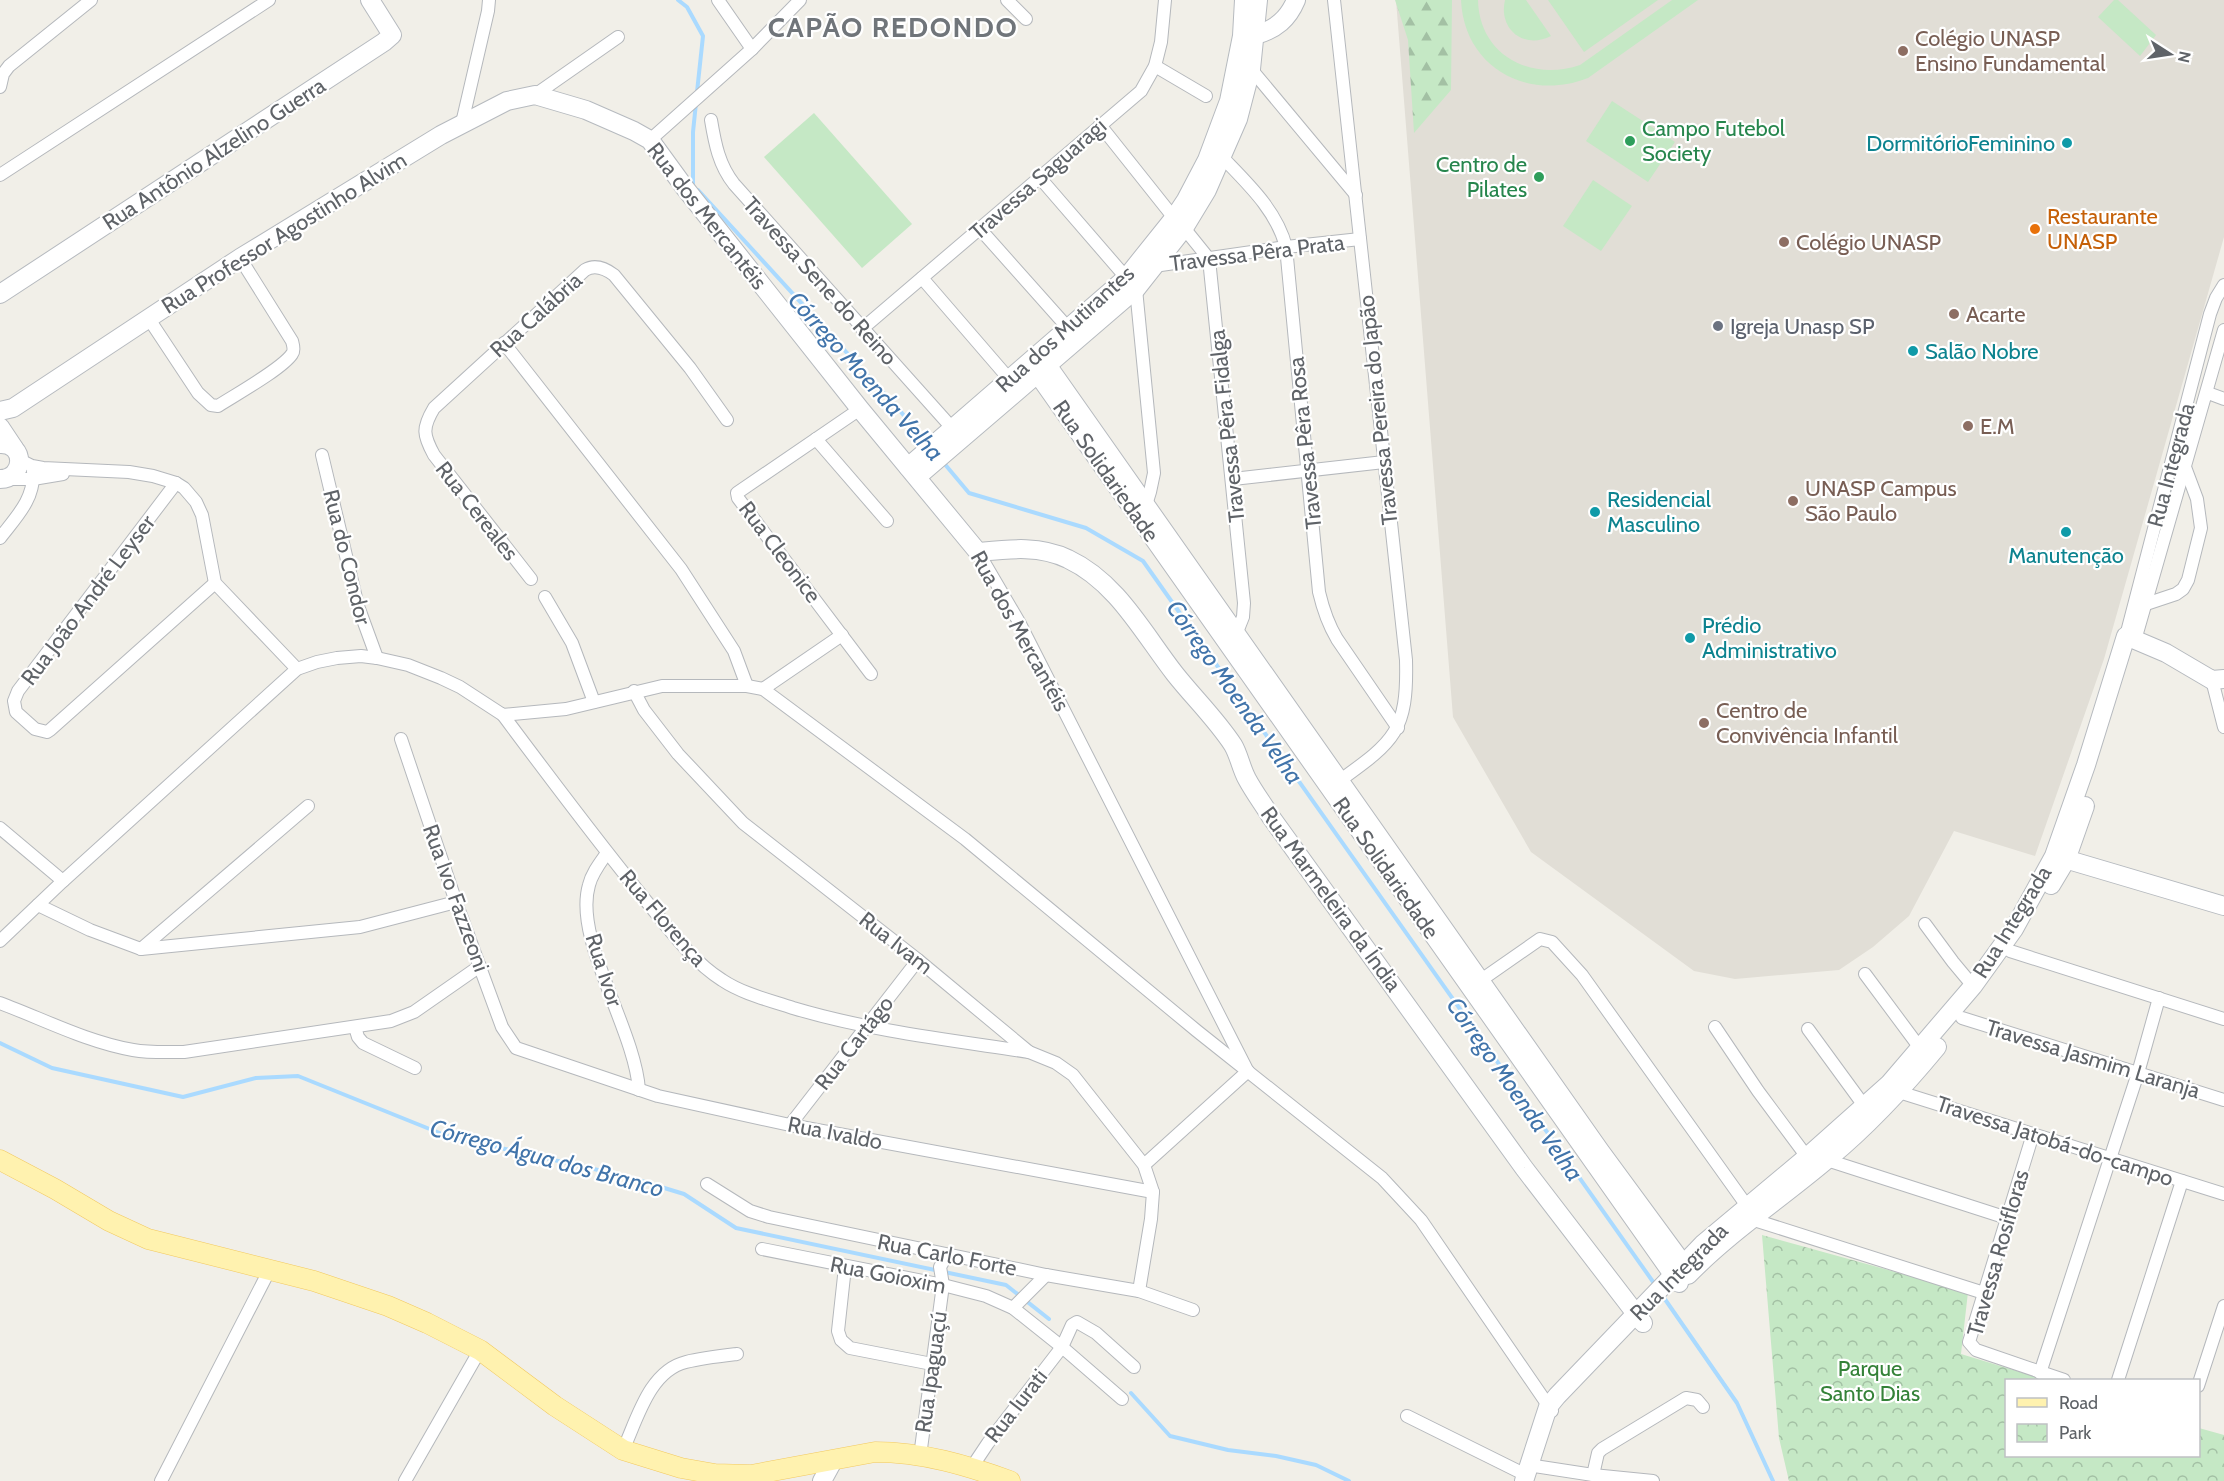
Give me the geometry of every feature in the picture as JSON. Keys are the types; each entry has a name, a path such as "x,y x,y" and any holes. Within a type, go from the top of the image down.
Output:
{"main road":[{"name":"Rua Antônio Alzelino Guerra","path":"0,294 384,42 392,35 370,0"},
{"name":"Rua dos Mutirantes","path":"916,469 1010,380 1039,364 1068,329 1154,266 1179,223 1186,200 1207,160 1229,101 1242,36 1245,0"},
{"name":"Rua dos Mutirantes","path":"954,434 1039,364 1131,283 1207,190 1223,158 1238,119 1251,69 1258,0"},
{"path":"1256,35 1269,31 1282,23 1291,12 1296,0"},
{"name":"Rua dos Mercantéis","path":"462,123 507,101 535,95 586,110 634,130 650,140 685,188 860,409 916,469 978,552"},
{"name":"Rua Professor Agostinho Alvim","path":"0,411 14,408 240,258 462,123"},
{"name":"Rua Solidariedade","path":"1039,364 1476,984 1677,1279"},
{"path":"0,426 20,459 18,470 11,477 4,479"},
{"name":"Rua Solidariedade","path":"1143,511 1237,632 1335,784"},
{"name":"Rua Marmeleira da Índia","path":"978,552 1033,549 1053,553 1083,567 1117,596 1181,682 1208,710 1234,747 1246,778 1278,826 1524,1168 1643,1314"},
{"path":"2131,638 2218,680"},
{"name":"Rua Integrada","path":"1526,1474 1540,1430 1550,1409 1596,1373 1643,1314 1677,1279 1807,1157 1865,1107 1894,1088 1962,1018 2010,951 2060,858 2106,741 2131,638"},
{"path":"2060,858 2224,906"},
{"name":"Rua Integrada","path":"1749,1213 1827,1160 1863,1129 1920,1048 1973,986 2014,929 2060,858"},
{"path":"0,1160 109,1221 148,1239 314,1281 388,1306 427,1323 480,1350 555,1406 622,1450 677,1474 751,1474 875,1452 920,1456 972,1467 1010,1481"},
{"path":"822,1481 832,1461"}],"street":[{"path":"0,87 3,74 9,66 91,0"},
{"path":"0,175 251,5 269,0"},
{"path":"462,123 489,0"},
{"path":"718,0 752,49"},
{"path":"650,140 752,49 800,0"},
{"path":"1007,0 1026,19"},
{"name":"Travessa Saguaragi","path":"862,329 1141,92 1155,66 1161,42 1165,0"},
{"name":"Travessa Pereira do Japão","path":"1334,0 1406,660 1406,699 1398,728 1384,746 1335,784"},
{"path":"535,95 618,37"},
{"path":"1155,66 1206,96"},
{"path":"1251,69 1356,195"},
{"name":"Travessa Sene do Reino","path":"711,120 724,171 954,434"},
{"path":"1101,124 1209,259"},
{"name":"Travessa Pêra Rosa","path":"1223,158 1266,206 1283,236 1286,247 1319,592 1329,624 1398,728"},
{"path":"1040,178 1131,283 1154,472 1143,511"},
{"path":"980,229 1068,329"},
{"name":"Travessa Pêra Prata","path":"1154,266 1360,239"},
{"path":"149,319 198,393 211,405 218,406 282,364 292,353 294,347 292,340 240,258"},
{"name":"Travessa Pêra Fidalga","path":"1209,259 1245,603 1237,632"},
{"name":"Rua Calábria","path":"426,441 424,431 434,408 590,267 602,268 614,275 661,332 727,420"},
{"path":"922,278 1010,380"},
{"name":"Rua Integrada","path":"2131,638 2210,314 2224,286"},
{"name":"Rua Integrada","path":"2131,638 2146,604 2208,393 2224,330"},
{"path":"504,343 681,568 729,642 747,686"},
{"path":"2208,393 2224,399"},
{"name":"Rua Cleonice","path":"860,409 737,492 738,498 871,674"},
{"path":"816,440 887,521"},
{"name":"Rua Cereales","path":"426,441 434,455 531,579"},
{"name":"Rua do Condor","path":"322,454 358,606 377,657"},
{"path":"0,537 30,498 20,459 91,470 129,472 176,483 190,494 202,515 215,583 297,669 0,941"},
{"path":"1233,479 1384,462"},
{"path":"2146,604 2176,594 2183,589 2188,580 2202,528 2197,499 2185,467"},
{"path":"4,479 23,493 24,507"},
{"name":"Rua João André Leyser","path":"176,483 18,692 14,701 16,712 35,729 47,732 215,583"},
{"name":"Rua dos Mercantéis","path":"978,552 1019,622 1248,1071"},
{"path":"545,597 572,643 594,702"},
{"path":"763,689 842,635"},
{"name":"Rua Florença","path":"297,669 337,658 377,657 408,665 441,678 460,687 503,715 607,853 693,956 707,970 745,993 866,1027 1029,1052"},
{"path":"2218,680 2224,728"},
{"path":"503,715 566,710 634,691 674,685 747,686 763,689 965,839 1382,1178 1421,1220 1550,1409"},
{"name":"Rua Ivam","path":"634,691 644,710 678,754 743,823 918,960 1029,1052 1056,1062 1073,1075 1144,1165 1153,1192"},
{"name":"Rua Ivo Fazzeoni","path":"401,739 456,902 502,1027 513,1045 522,1052"},
{"path":"141,949 308,806"},
{"path":"0,828 63,881"},
{"name":"Rua Ivor","path":"607,853 589,884 587,912 596,952 635,1063 639,1090"},
{"path":"38,905 90,930 141,949 360,927 456,902"},
{"path":"1925,924 1973,986"},
{"path":"1476,984 1540,939 1552,942 1582,975 1749,1213 1984,1293"},
{"path":"2010,951 2224,1019"},
{"name":"Rua Cartágo","path":"790,1125 918,960"},
{"path":"0,1003 90,1038 131,1050 184,1053 392,1021 414,1012 480,966"},
{"path":"1865,974 1920,1048"},
{"path":"2040,1372 2138,1073 2158,998"},
{"name":"Travessa Jasmim Laranja","path":"1962,1018 2224,1100"},
{"path":"355,1027 363,1043 415,1068"},
{"path":"1715,1027 1758,1091 1807,1157"},
{"path":"1809,1029 1865,1107"},
{"name":"Rua Ivaldo","path":"522,1052 639,1090 790,1125 1153,1192"},
{"path":"1144,1165 1248,1071"},
{"name":"Travessa Jatobá-do-campo","path":"1894,1088 2224,1194"},
{"name":"Travessa Rosifloras","path":"2033,1134 1969,1339 1976,1350 2061,1379"},
{"path":"1827,1160 2007,1218"},
{"path":"2118,1379 2182,1181"},
{"name":"Rua Carlo Forte","path":"707,1184 750,1211 769,1217 946,1257 1139,1291 1193,1310"},
{"path":"1139,1291 1151,1219 1153,1192"},
{"name":"Rua Goioxim","path":"762,1249 844,1267 942,1282 1015,1305 1122,1399"},
{"name":"Rua Ipaguaçú","path":"920,1456 942,1282 940,1267 946,1257"},
{"path":"844,1267 838,1331 844,1344 850,1348 932,1364"},
{"path":"161,1481 270,1269"},
{"path":"1015,1305 1046,1275"},
{"path":"2200,1383 2224,1306"},
{"path":"1062,1347 1072,1325 1077,1322 1096,1332 1134,1367"},
{"name":"Rua Iurati","path":"972,1467 1062,1347"},
{"path":"409,1479 480,1350"},
{"path":"622,1450 650,1392 663,1374 685,1362 737,1354"},
{"path":"1593,1475 1598,1453 1602,1449 1686,1398 1697,1400 1703,1407"},
{"path":"1407,1416 1526,1474 1593,1475 1653,1481"}],"shaded area":[{"name":"UNASP Campus São Paulo","path":"1396,0 2224,0 2224,237 2104,659 2035,856 1954,831 1909,916 1873,947 1839,970 1735,979 1694,971 1531,852 1453,717"}],"green space":[{"path":"1395,0 1452,0 1451,90 1414,133 1408,40"},
{"path":"1461,0 1478,0 1487,36 1511,60 1544,70 1580,65 1672,0 1698,0 1588,78 1565,84 1543,85 1522,82 1503,73 1486,60 1474,44 1465,24"},
{"path":"1505,0 1526,0 1551,36 1541,40 1531,40 1515,34 1505,20"},
{"path":"1548,0 1658,0 1584,52"},
{"path":"2114,0 2118,0 2156,35 2140,56 2098,17"},
{"name":"Campo Futebol Society","path":"1612,101 1675,142 1648,182 1586,141"},
{"path":"814,113 912,224 862,268 764,157"},
{"path":"1593,180 1632,206 1601,251 1563,226"},
{"name":"Parque Santo Dias","path":"1762,1235 1968,1292 1961,1354 2043,1379 2005,1379 2005,1457 2200,1457 2200,1428 2224,1435 2224,1481 1789,1481 1779,1438"}],"waterway":[{"name":"Córrego Moenda Velha","path":"678,0 687,7 703,36 697,92"},
{"name":"Córrego Moenda Velha","path":"693,184 693,132 696,103"},
{"name":"Córrego Moenda Velha","path":"698,190 926,442"},
{"name":"Córrego Moenda Velha","path":"943,462 969,493 1086,528 1143,561 1656,1286"},
{"name":"Córrego Água dos Branco","path":"0,1043 52,1068 183,1097 256,1078 298,1076 447,1136 625,1176 684,1194 736,1228 1006,1285 1049,1319"},
{"name":"Córrego Moenda Velha","path":"1662,1295 1737,1403 1773,1481"},
{"name":"Córrego Água dos Branco","path":"1131,1393 1170,1436 1228,1450 1276,1456 1316,1465 1349,1481"}],"place":[{"name":"Colégio UNASP Ensino Fundamental","path":"1903,51"},
{"name":"Campo Futebol Society","path":"1630,141"},
{"name":"DormitórioFeminino","path":"2067,143"},
{"name":"Centro de Pilates","path":"1539,177"},
{"name":"Restaurante UNASP","path":"2035,229"},
{"name":"Colégio UNASP","path":"1784,242"},
{"name":"Acarte","path":"1954,314"},
{"name":"Igreja Unasp SP","path":"1718,326"},
{"name":"Salão Nobre","path":"1913,351"},
{"name":"E.M","path":"1968,426"},
{"name":"UNASP Campus São Paulo","path":"1793,501"},
{"name":"Residencial Masculino","path":"1595,512"},
{"name":"Manutenção","path":"2066,532"},
{"name":"Prédio Administrativo","path":"1690,638"},
{"name":"Centro de Convivência Infantil","path":"1704,723"}],"district":[{"name":"CAPÃO REDONDO","path":"893,27"}]}
